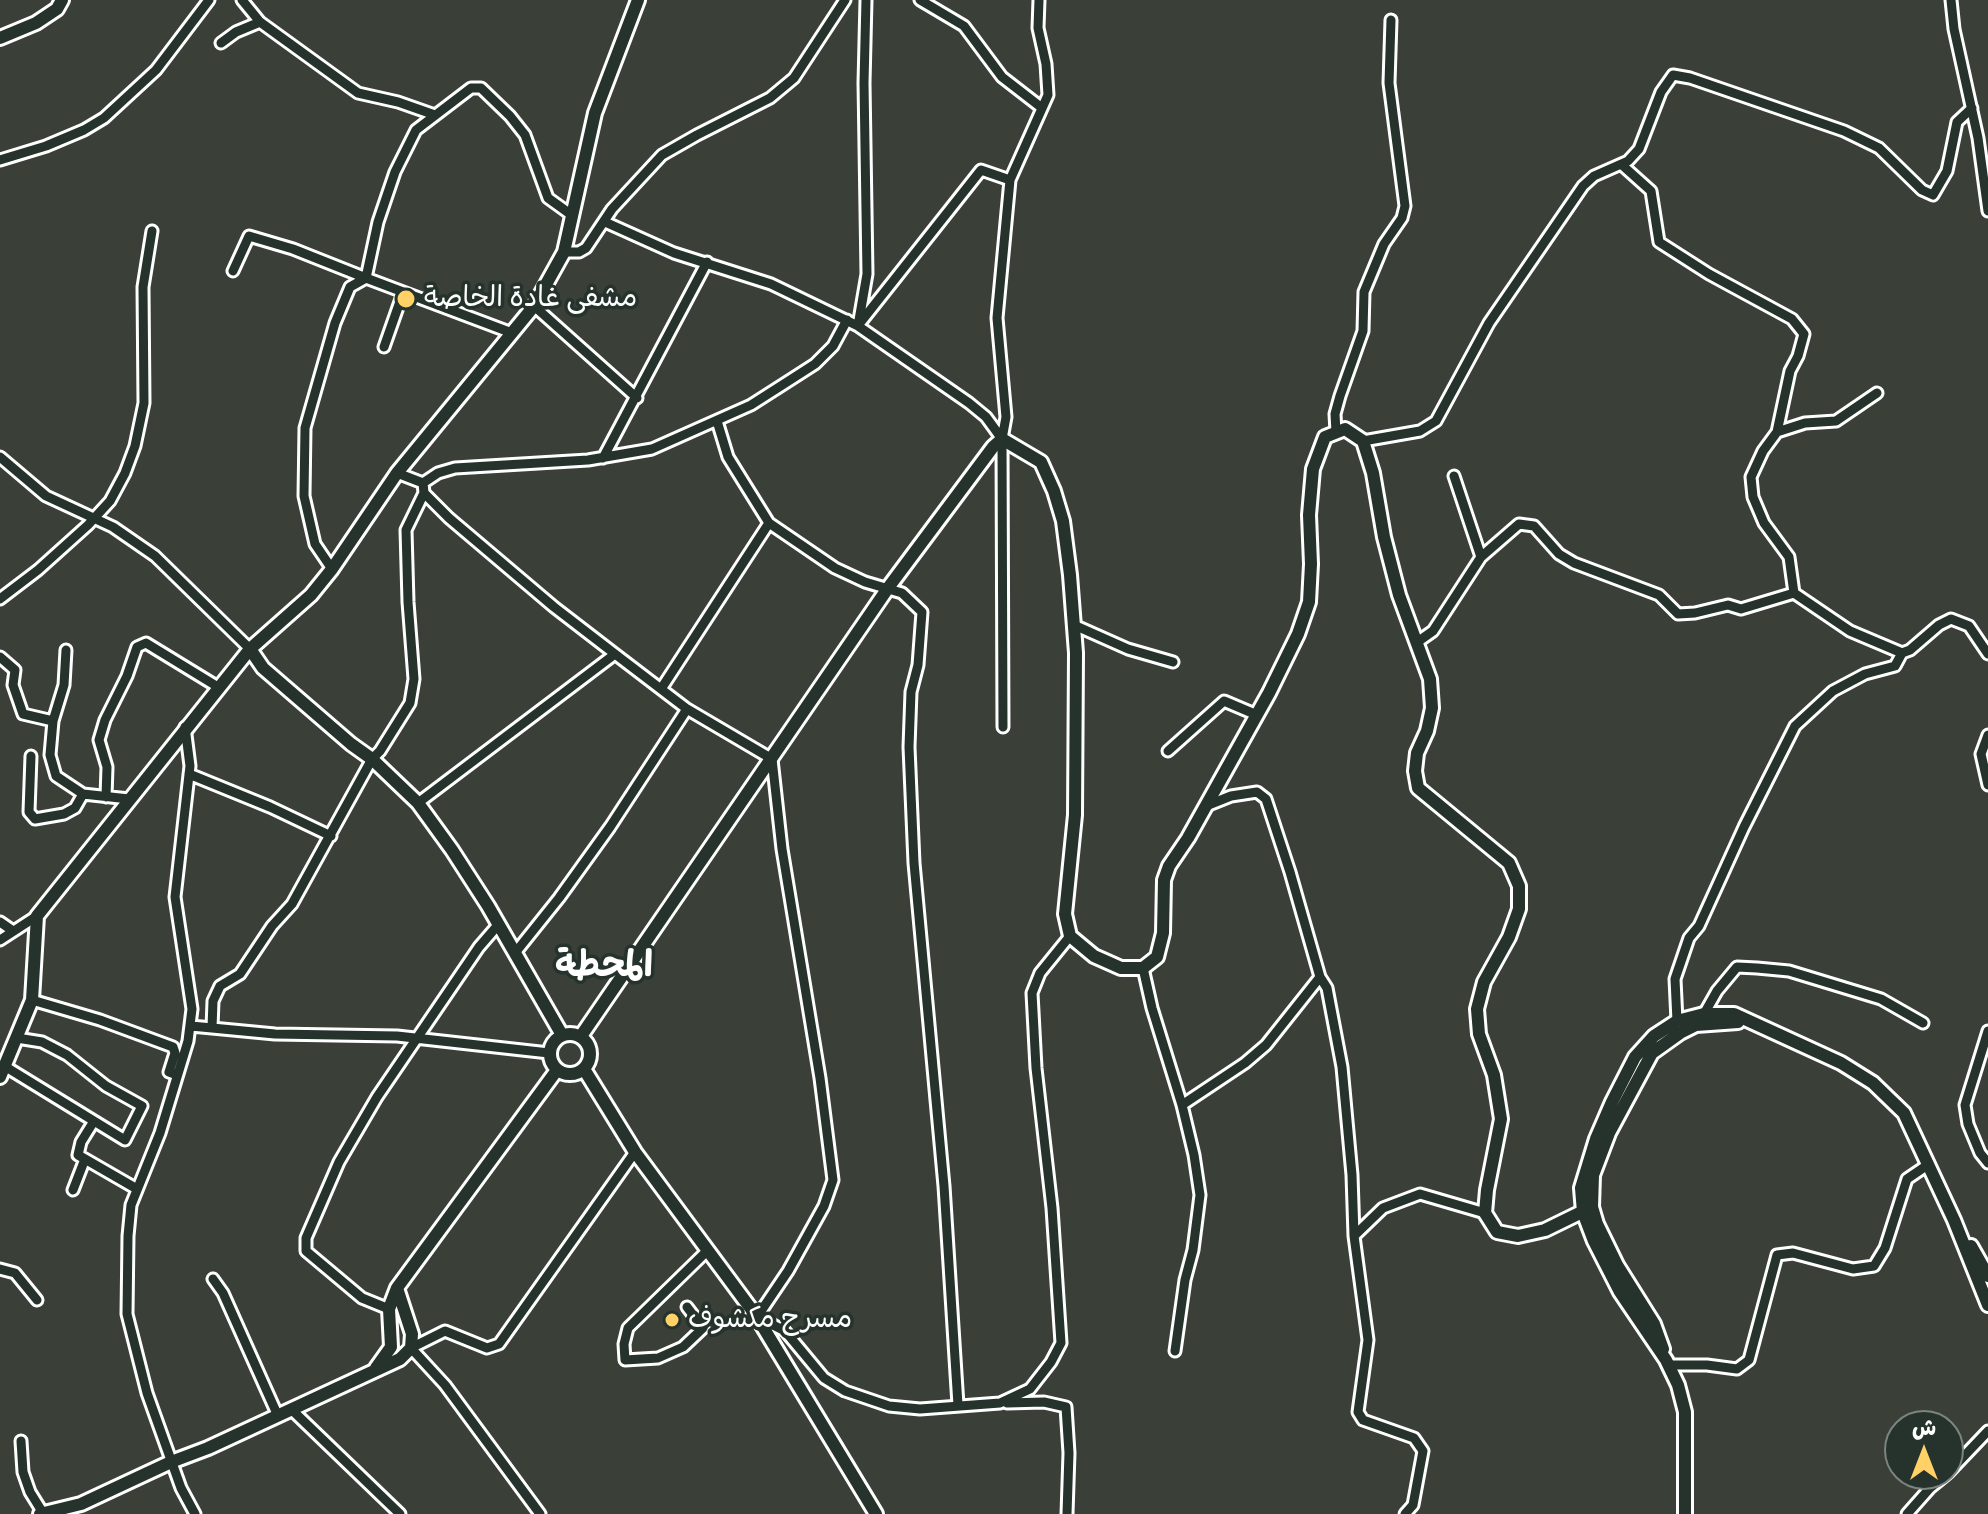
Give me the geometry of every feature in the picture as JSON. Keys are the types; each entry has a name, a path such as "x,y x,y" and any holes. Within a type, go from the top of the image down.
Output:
{"street":[{"path":"0,38 36,23 57,9 62,0"},
{"path":"0,160 46,146 104,118 156,70 209,0"},
{"path":"242,0 260,22 358,93 435,115"},
{"path":"0,940 37,916 250,649 303,603 332,569 397,473 534,306 564,252 595,113 638,0"},
{"path":"564,252 579,252 586,248 612,209 662,155 770,98 794,78 845,0"},
{"path":"858,326 867,274 866,0"},
{"path":"920,0 964,26 1002,77 1042,108"},
{"path":"1003,727 1002,439 1006,417 997,318 1010,180 1048,95 1046,64 1038,28 1039,0"},
{"path":"1951,0 1988,211"},
{"path":"1336,432 1335,414 1363,331 1364,292 1384,244 1402,218 1405,206 1389,83 1391,20"},
{"path":"221,43 236,32 260,22"},
{"path":"1363,441 1420,431 1436,421 1489,323 1583,186 1594,176 1622,165 1643,143 1661,92 1673,75 1690,78 1844,131 1879,148 1922,190 1933,195 1947,171 1957,122 1972,108"},
{"path":"332,569 315,544 304,496 305,428 335,323 350,287 366,278 378,222 395,172 416,130 471,88 481,88 525,135 548,198 573,216"},
{"path":"1622,165 1651,191 1659,242 1709,274 1792,319 1804,334 1790,371 1777,432 1763,451 1751,477 1753,497 1764,523 1789,557 1794,593"},
{"path":"858,326 981,170 1010,180"},
{"path":"605,222 674,253 771,284 858,326 969,403 986,417 1002,439 1041,462 1063,521 1074,625 1075,815 1065,914 1070,936 1094,956 1121,968 1143,968 1157,957 1163,933 1164,880 1169,866 1257,715 1298,634 1309,602 1309,515 1313,469 1325,437 1345,429 1363,441 1373,473 1395,580 1430,679 1432,708 1427,731 1417,753 1415,771 1418,788 1509,863 1519,886 1519,909 1509,937 1484,982 1477,1009 1479,1034 1494,1075 1501,1119 1485,1213 1497,1232 1518,1236 1545,1230 1587,1210"},
{"path":"0,599 38,570 110,501 135,446 144,403 143,287 152,231"},
{"path":"233,271 249,236 293,249 512,333"},
{"path":"603,458 707,262"},
{"path":"384,347 403,293"},
{"path":"534,306 637,398"},
{"path":"212,1028 213,1001 220,986 240,974 272,926 292,904 372,759 410,703 414,679 406,530 423,488 438,473 455,468 603,458 652,449 751,405 815,364 833,346 847,320"},
{"path":"1777,432 1805,423 1836,421 1877,393"},
{"path":"717,421 728,457 769,523 835,568 865,582 902,593 922,612 918,665 911,692 909,761 914,863 944,1186 958,1405"},
{"path":"581,1036 888,588 1002,439"},
{"path":"0,457 46,496 113,527 155,556 250,649 263,668 372,759 418,803 452,850 562,1035"},
{"path":"397,473 423,488 449,518 542,597 687,709 772,759"},
{"path":"1454,476 1481,557"},
{"path":"661,689 769,523"},
{"path":"1416,643 1433,631 1481,557 1519,524 1534,526 1559,554 1574,563 1659,595 1678,614 1728,605 1741,609 1762,600 1794,593 1850,631 1902,653"},
{"path":"1677,1021 1675,979 1689,938 1699,926 1795,726 1833,691 1865,674 1895,666 1902,653 1951,619 1969,626 1988,654"},
{"path":"1074,625 1128,649 1173,662"},
{"path":"106,797 107,767 99,740 137,647 146,643 218,687"},
{"path":"66,650 64,685 53,721 50,755 56,776 83,794 129,799"},
{"path":"418,803 615,654"},
{"path":"0,657 15,670 13,685 23,714 53,721"},
{"path":"1168,751 1224,701 1257,715"},
{"path":"515,953 610,827 687,709"},
{"path":"185,727 189,774 175,897 192,1009 191,1026 160,1133 131,1205 127,1314 135,1353 171,1462 195,1514"},
{"path":"1988,735 1981,754 1988,785"},
{"path":"31,756 29,812 35,819 64,814 75,808 83,794"},
{"path":"757,1317 824,1206 833,1180 820,1078 782,849 772,759"},
{"path":"189,774 331,836"},
{"path":"1206,806 1231,796 1257,792 1266,799 1320,977 1327,988 1342,1067 1354,1236 1368,1340 1358,1412 1363,1420 1414,1438 1423,1451 1413,1505 1405,1514"},
{"path":"17,1038 42,1042 67,1055 106,1086 142,1106 125,1140 3,1072 32,1000 37,916"},
{"path":"0,922 13,931"},
{"path":"389,1309 362,1298 306,1251 306,1238 339,1162 377,1097 479,947 498,925"},
{"path":"1000,1403 1030,1389 1061,1343 1032,993 1040,973 1070,936"},
{"path":"1704,1014 1717,991 1737,967 1789,971 1881,999 1923,1023"},
{"path":"1143,968 1182,1105 1200,1195 1175,1351"},
{"path":"1182,1105 1245,1063 1266,1045 1320,977"},
{"path":"32,1000 100,1020 173,1047 175,1053 169,1072 177,1075"},
{"path":"1685,1514 1685,1412 1678,1385 1620,1292 1594,1241 1581,1188 1596,1139 1612,1102 1635,1057 1654,1036 1677,1021 1704,1014 1734,1014 1841,1063 1873,1083 1904,1113 1954,1220 1988,1305"},
{"path":"1587,1210 1601,1152 1652,1053 1696,1025 1735,1021 1757,1024"},
{"path":"191,1026 275,1034 397,1036 549,1053"},
{"path":"562,1035 581,1036 590,1048 584,1069 570,1074 557,1070 551,1062 551,1046 562,1035"},
{"path":"1987,1037 1965,1105 1968,1124 1980,1153 1988,1163"},
{"path":"584,1069 635,1152 757,1317 876,1514"},
{"path":"374,1370 391,1347 389,1309 397,1288 557,1070"},
{"path":"94,1121 81,1142 78,1155 137,1189"},
{"path":"21,1441 23,1472 41,1514 81,1504 292,1410 400,1359 411,1348 445,1331 487,1348 499,1344 635,1152"},
{"path":"73,1190 85,1159"},
{"path":"1667,1363 1737,1369 1749,1360 1777,1255 1793,1253 1853,1269 1874,1266 1885,1248 1907,1179 1929,1164"},
{"path":"1354,1236 1383,1208 1420,1194 1485,1213"},
{"path":"1954,1220 1988,1276"},
{"path":"687,1307 703,1328 683,1347 658,1358 625,1360 624,1344 628,1328 707,1251"},
{"path":"0,1269 15,1273 37,1300"},
{"path":"213,1279 223,1293 278,1416"},
{"path":"397,1288 412,1334 411,1348 445,1385 540,1514"},
{"path":"757,1317 785,1331 824,1378 862,1399 920,1409 1044,1402 1066,1407 1069,1453 1067,1514"},
{"path":"292,1410 400,1514"},
{"path":"1964,1457 1988,1431"},
{"path":"1907,1514 1928,1490"}],"place":[{"name":"مشفى غادة الخاصة","path":"406,299"},
{"name":"مسرح مكشوف","path":"672,1320"}],"district":[{"name":"المحطة","path":"604,967"}]}
